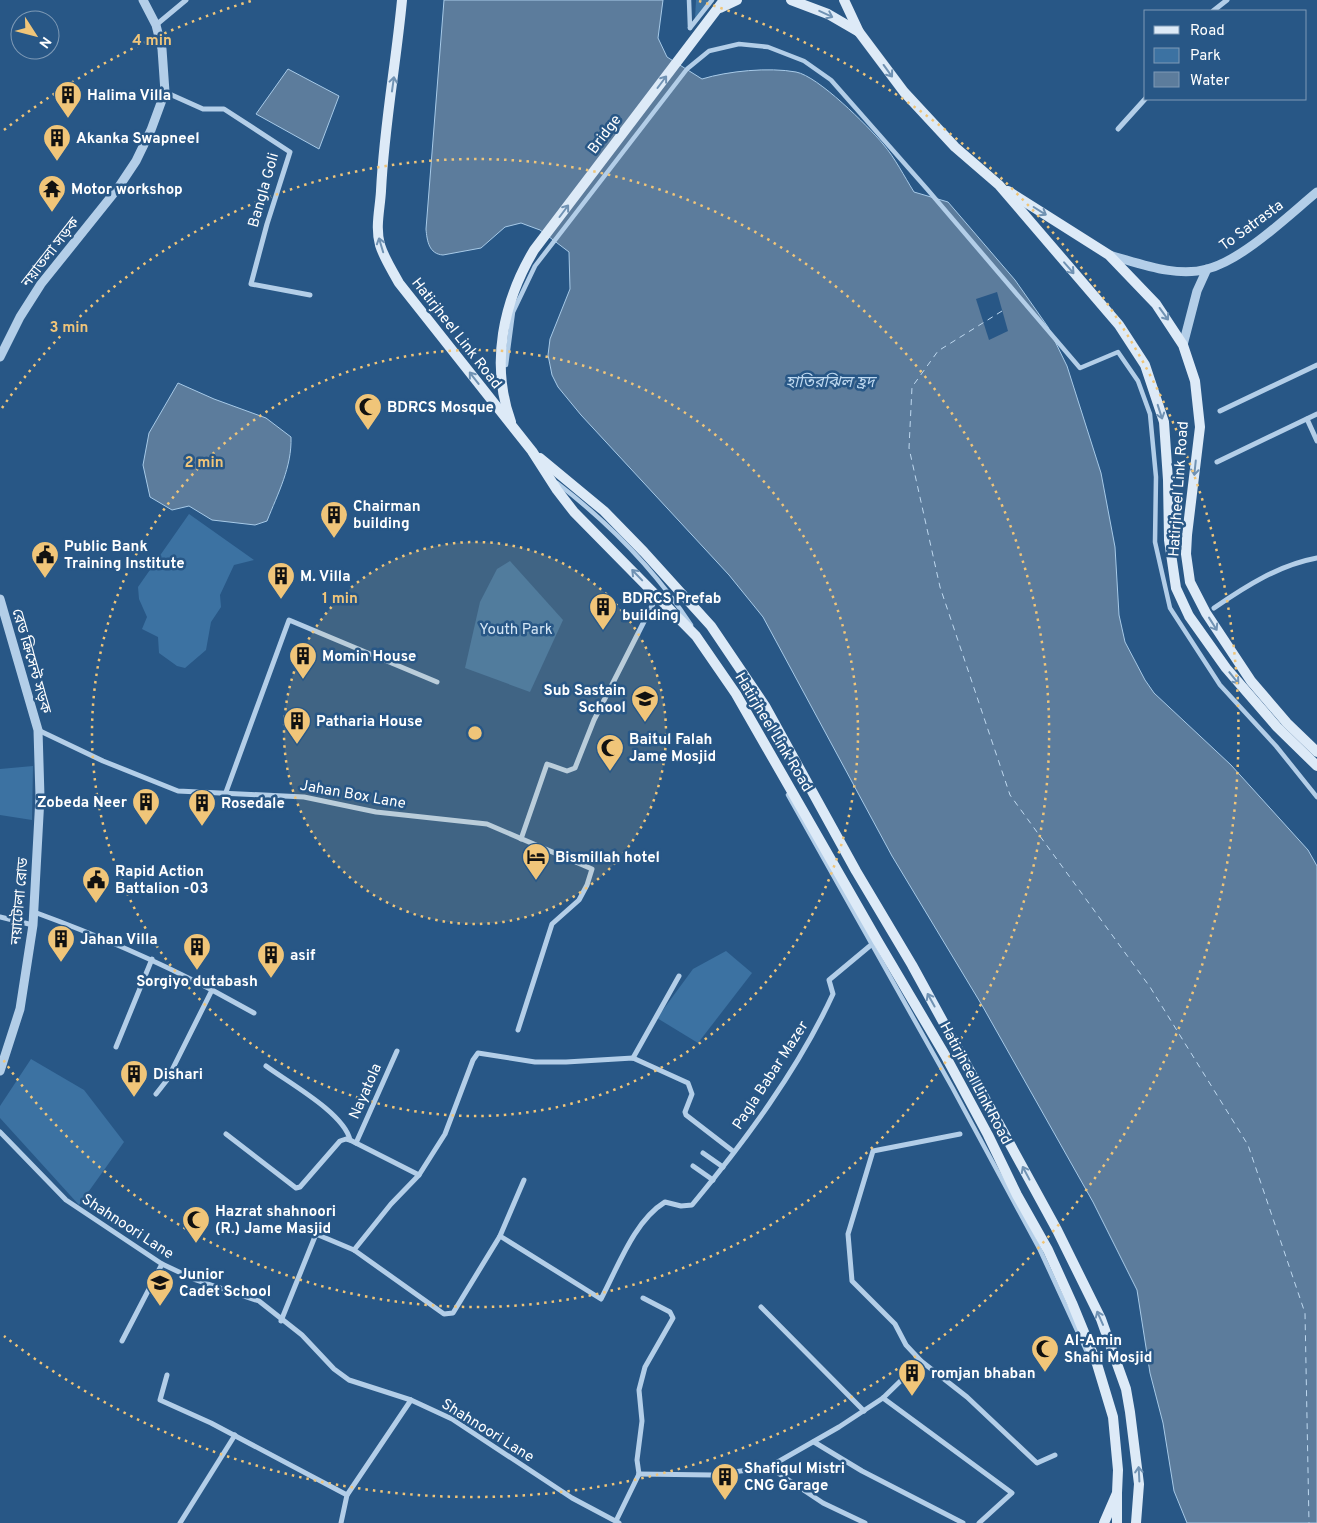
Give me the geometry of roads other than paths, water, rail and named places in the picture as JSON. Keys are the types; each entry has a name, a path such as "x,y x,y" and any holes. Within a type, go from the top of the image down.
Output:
{"main road":[{"name":"Hatirjheel Link Road","path":"402,0 383,152 378,220 380,244 399,282 532,451 557,490 574,512 696,636 736,694 954,1071 1017,1195 1048,1250 1072,1303 1096,1364 1113,1417 1118,1470 1117,1493 1104,1523"},
{"path":"715,5 724,0"},
{"path":"715,5 737,0"},
{"name":"Hatirjheel Link Road","path":"791,0 828,14 860,32"},
{"name":"Hatirjheel Link Road","path":"844,0 860,32 925,117 955,147 999,185 1109,255 1156,304 1184,345 1195,381 1200,427 1187,536 1188,571 1196,596 1251,681 1272,706 1317,752"},
{"name":"Bridge","path":"534,250 697,35 715,5"},
{"name":"Hatirjheel Link Road","path":"999,185 1119,325 1145,365 1164,422 1168,480 1168,540 1176,588 1190,616 1213,651 1260,709 1317,766"},
{"name":"Hatirjheel Link Road","path":"514,430 501,386 502,333 524,267 534,250"},
{"path":"532,451 604,511 711,626 765,706 856,872 916,974 1052,1221 1101,1319 1121,1374 1130,1412 1138,1471 1136,1523"},
{"path":"1213,651 1225,643"},
{"path":"1117,1493 1118,1523"}],"street":[{"name":"নয়াতলা সড়ক","path":"0,357 20,317 40,284 118,188 136,161 151,130 165,92 162,49 156,25 143,0"},
{"path":"156,25 186,0"},
{"path":"689,0 690,28 715,5"},
{"path":"1215,10 1227,0"},
{"path":"1118,1523 1120,1482 1114,1429 1098,1379 1068,1308 1040,1250 952,1087 719,668 672,596 592,510 553,480 523,444 506,416 506,350 513,312 535,266 687,69 710,51 739,44 768,48 804,61 831,80 1080,368 1118,352 1138,381 1150,414 1156,477 1155,542 1170,608 1220,684 1317,797"},
{"name":"Bangla Goli","path":"165,92 203,109 224,109 290,152 266,224 251,284 310,295"},
{"path":"1118,129 1144,100"},
{"name":"To Satrasta","path":"1109,255 1178,271 1207,270 1244,250 1317,192"},
{"path":"1184,345 1191,309 1207,270"},
{"path":"1220,411 1317,365"},
{"path":"1217,462 1317,414"},
{"path":"1307,419 1317,441"},
{"path":"1214,608 1249,584 1299,562 1317,558"},
{"path":"521,839 548,764 567,771 575,768 594,720 657,596"},
{"name":"রেড ক্রিসেন্ট সড়ক","path":"0,600 38,730"},
{"path":"226,792 289,620 437,682"},
{"name":"Jahan Box Lane","path":"38,730 103,761 178,790 304,797 376,812 487,824 592,869 587,885 578,900 552,924 518,1030"},
{"name":"নয়াটোলা রোড","path":"0,1071 20,1009 33,925 40,797 38,730"},
{"path":"34,912 110,940 152,958 254,1012"},
{"path":"0,917 33,925"},
{"name":"Pagla Babar Mazer","path":"500,1236 601,1299 642,1221 652,1210 665,1202 681,1206 692,1205 723,1167 775,1094 817,1028 833,994 829,980 877,940"},
{"path":"116,1047 152,958"},
{"path":"633,1058 679,976"},
{"path":"156,1094 167,1080 212,990"},
{"name":"Nayatola","path":"353,1141 397,1051"},
{"path":"354,1250 391,1204 419,1176 445,1134 473,1060 478,1053 535,1062 633,1058 688,1084 692,1094 685,1112 686,1115 734,1152"},
{"path":"266,1066 332,1114 348,1131 353,1141"},
{"name":"Shahnoori Lane","path":"0,1132 66,1200 162,1264 196,1280 259,1301 302,1335 334,1369 349,1380 411,1400 452,1419 572,1498 618,1522"},
{"path":"226,1134 292,1186 300,1187 340,1141 346,1139 419,1176"},
{"path":"960,1134 874,1151 848,1234 852,1281 895,1324 906,1345 921,1361 967,1397 1037,1463 1055,1455"},
{"path":"703,1153 723,1167"},
{"path":"693,1166 713,1180"},
{"path":"282,1321 316,1234 354,1250 448,1315 453,1312 500,1236 524,1180"},
{"path":"122,1341 162,1264"},
{"path":"618,1522 639,1474 637,1460 642,1421 638,1390 645,1366 673,1318 670,1312 643,1298"},
{"path":"761,1307 864,1411"},
{"path":"639,1474 712,1475 769,1467 814,1442 883,1398 921,1361"},
{"path":"167,1375 160,1400 235,1435 347,1495"},
{"path":"883,1398 1012,1493 979,1523"},
{"path":"341,1523 347,1495 411,1400"},
{"path":"180,1523 235,1435"},
{"path":"814,1442 862,1471 963,1523"},
{"path":"769,1467 823,1503 865,1523"}],"water":[{"name":"হাতিরঝিল হ্রদ","path":"444,0 663,0 658,38 667,57 702,79 736,72 761,70 796,72 817,82 855,114 876,136 892,155 914,192 948,202 1015,280 1048,327 1067,366 1101,473 1115,547 1119,615 1125,642 1154,693 1231,765 1308,850 1317,866 1317,1523 1187,1523 1174,1491 1163,1423 1150,1373 1137,1290 1093,1202 983,1007 892,856 763,617 729,575 581,415 558,387 552,375 548,355 550,339 570,289 569,252 540,230 521,223 505,227 481,248 443,255 435,252 430,246 426,229"},
{"path":"288,69 339,96 319,149 256,114"},
{"path":"178,383 214,399 266,418 291,437 287,469 267,521 255,525 212,520 189,506 172,510 150,497 143,465 149,433"}],"place":[{"name":"Halima Villa","path":"68,119"},
{"name":"Akanka Swapneel","path":"57,162"},
{"name":"Motor workshop","path":"52,213"},
{"name":"BDRCS Mosque","path":"368,431"},
{"name":"Chairman building","path":"334,539"},
{"name":"Public Bank Training Institute","path":"45,579"},
{"name":"M. Villa","path":"281,600"},
{"name":"BDRCS Prefab building","path":"603,631"},
{"name":"Momin House","path":"303,680"},
{"name":"Sub Sastain School","path":"645,723"},
{"name":"Patharia House","path":"297,745"},
{"name":"Baitul Falah Jame Mosjid","path":"610,772"},
{"name":"Zobeda Neer","path":"146,826"},
{"name":"Rosedale","path":"202,827"},
{"name":"Bismillah hotel","path":"536,881"},
{"name":"Rapid Action Battalion -03","path":"96,904"},
{"name":"Jahan Villa","path":"61,963"},
{"name":"Sorgiyo dutabash","path":"197,971"},
{"name":"asif","path":"271,979"},
{"name":"Dishari","path":"134,1098"},
{"name":"Hazrat shahnoori (R.) Jame Masjid","path":"196,1244"},
{"name":"Junior Cadet School","path":"160,1307"},
{"name":"Al-Amin Shahi Mosjid","path":"1045,1373"},
{"name":"romjan bhaban","path":"912,1397"},
{"name":"Shafiqul Mistri CNG Garage","path":"725,1501"}],"park label":[{"name":"Youth Park","path":"516,629"}]}
